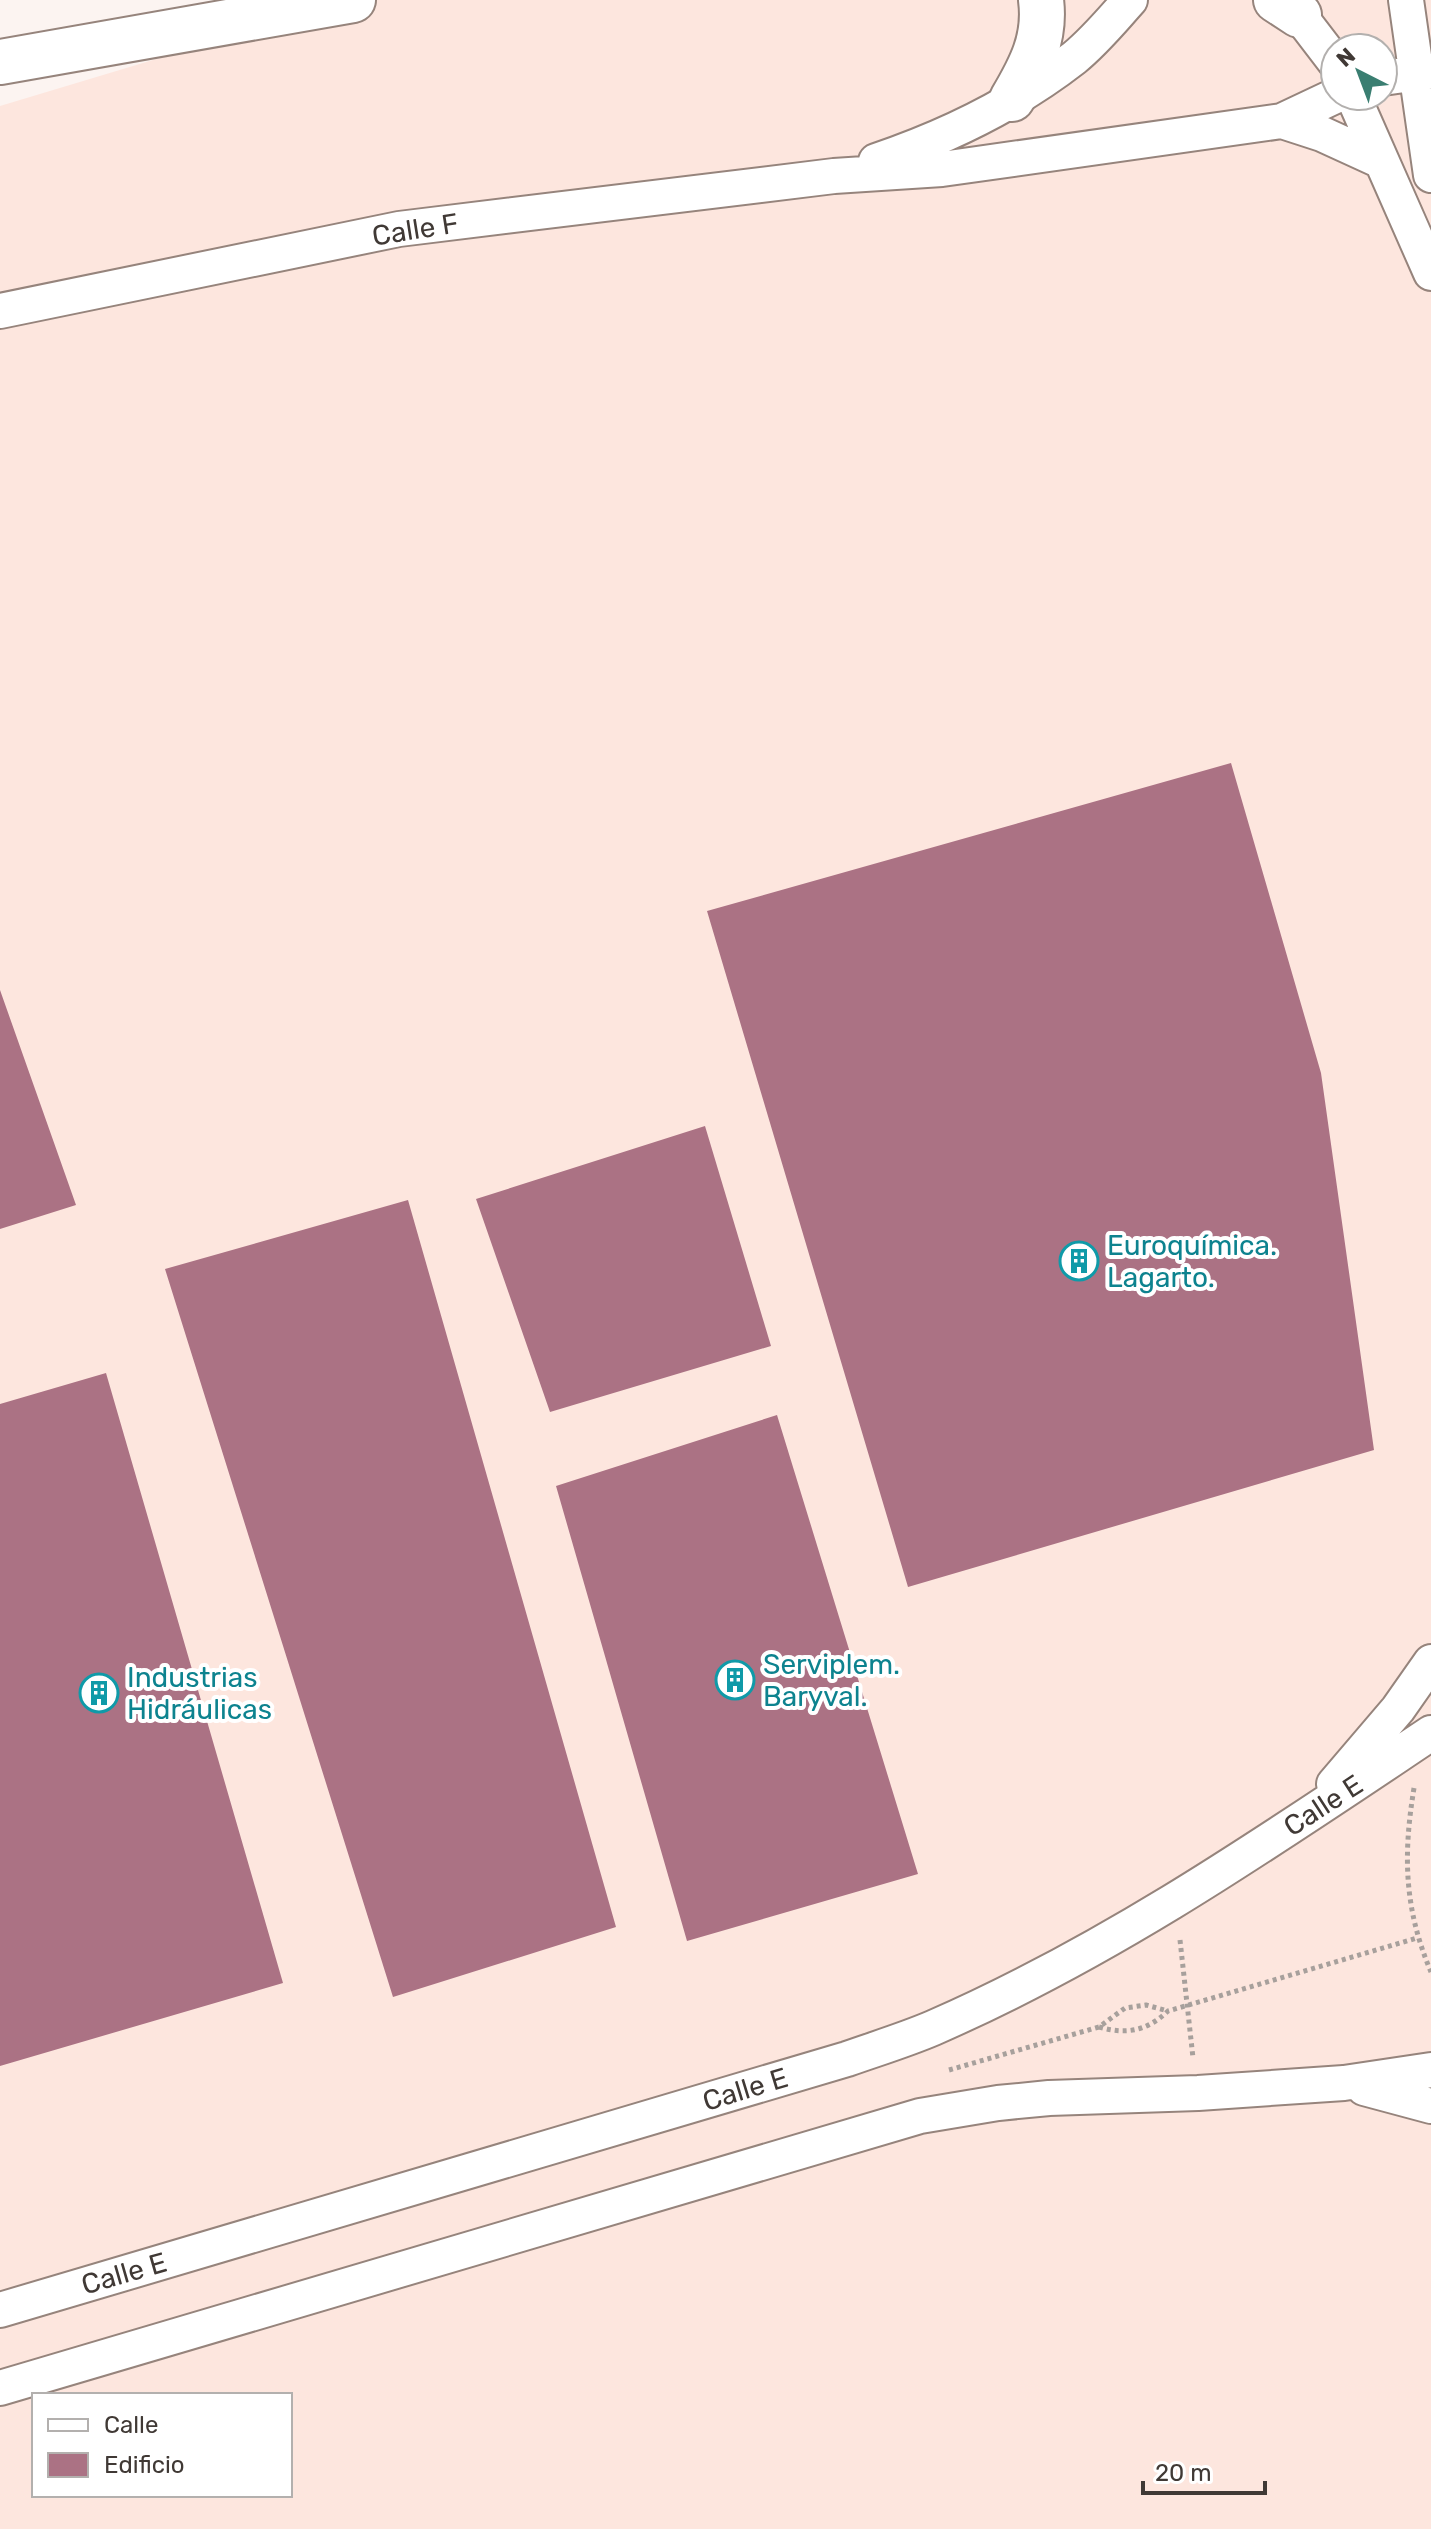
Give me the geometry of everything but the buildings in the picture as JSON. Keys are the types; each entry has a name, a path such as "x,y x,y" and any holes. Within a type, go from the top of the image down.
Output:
{"highway":[{"path":"0,62 353,0"},
{"path":"1012,99 1038,50 1041,0"}],"street":[{"path":"834,176 966,126 1012,99 1074,58 1130,0"},
{"path":"1406,0 1424,72 1431,175"},
{"path":"1290,5 1319,42"},
{"path":"1399,76 1424,72"},
{"path":"834,176 942,169 1282,121 1319,104"},
{"path":"1360,112 1431,273"},
{"path":"1282,121 1331,137 1381,161"},
{"name":"Calle F","path":"0,311 399,229 834,176"},
{"path":"1303,1818 1398,1709 1431,1662"},
{"name":"Calle E","path":"0,2310 847,2059 931,2029 1030,1983 1175,1900 1431,1733"},
{"path":"0,2407 13,2384 920,2116 1049,2098 1198,2093 1344,2083 1431,2070"},
{"path":"1344,2083 1431,2106"}],"path":[{"path":"1415,1780 1407,1830 1407,1880 1417,1938 1431,1972"},
{"path":"1175,1900 1198,2093"},
{"path":"1168,2011 1146,2005 1125,2008 1099,2027 1136,2031 1168,2011 1417,1938"}],"shaded area":[{"path":"352,0 1431,0 1431,2529 0,2529 0,106"}],"place":[{"name":"Euroquímica. Lagarto.","path":"1079,1261"},
{"name":"Serviplem. Baryval.","path":"735,1680"},
{"name":"Industrias Hidráulicas","path":"99,1693"}]}
